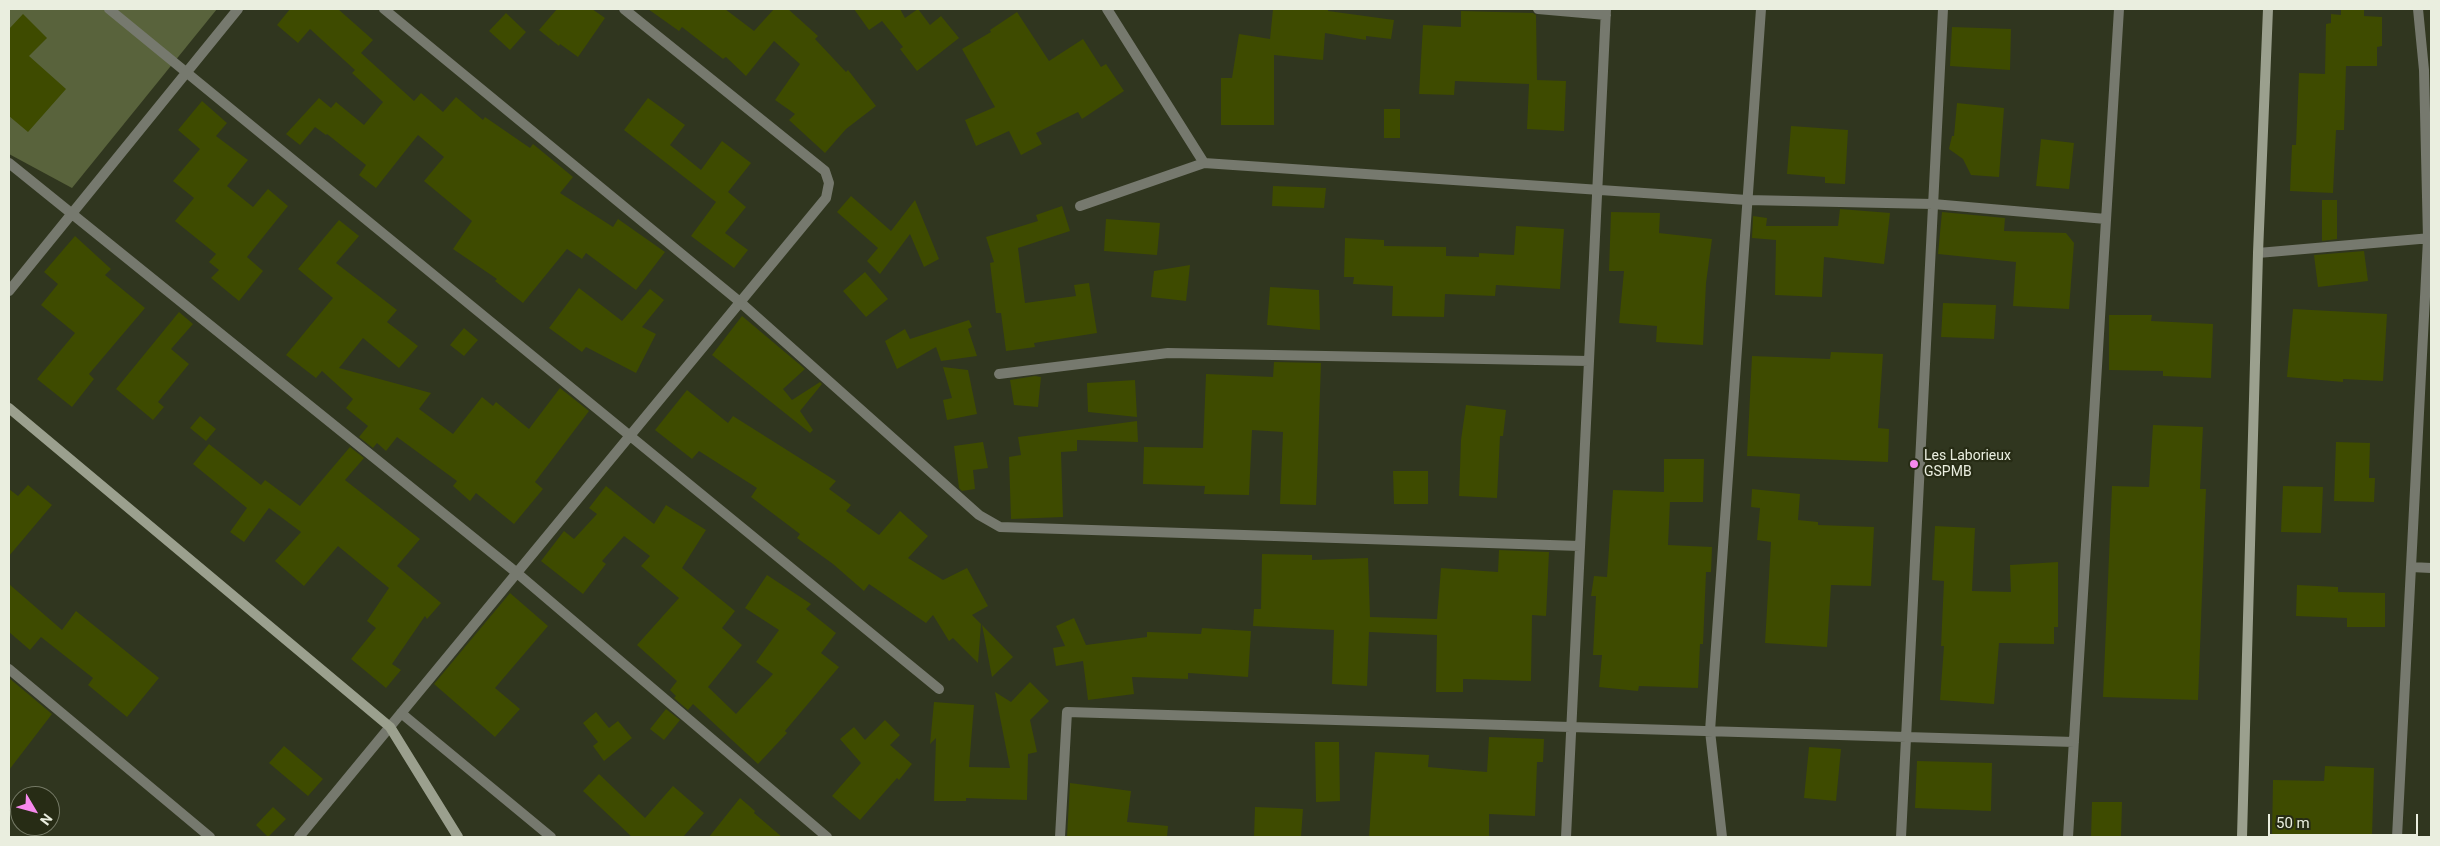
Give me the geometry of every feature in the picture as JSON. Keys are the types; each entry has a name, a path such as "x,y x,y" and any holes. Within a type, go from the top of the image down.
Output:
{"main road":[{"path":"2242,837 2258,254 2268,9"},
{"path":"9,408 390,727 458,837"}],"street":[{"path":"109,9 939,689"},
{"path":"9,291 238,9"},
{"path":"384,9 740,302 979,515 1000,527 1580,546"},
{"path":"299,837 826,198 829,183 825,170 624,9"},
{"path":"1107,9 1204,163"},
{"path":"1538,9 1606,12 1566,837"},
{"path":"1722,837 1710,731 1761,9"},
{"path":"1901,837 1943,9"},
{"path":"2068,837 2119,9"},
{"path":"2397,837 2430,239 2424,70 2418,9"},
{"path":"9,163 517,573 827,837"},
{"path":"1080,206 1204,163 1747,200 1933,204 2106,219"},
{"path":"2258,254 2430,239"},
{"path":"999,374 1168,353 1589,361"},
{"path":"2411,566 2431,568"},
{"path":"9,669 210,837"},
{"path":"1060,837 1067,712 2074,742"},
{"path":"401,713 551,837"}],"green space":[{"path":"9,9 217,9 72,188 9,154"}],"building":[{"path":"290,9 338,9 373,40 361,53 414,101 421,93 443,112 456,97 483,120 485,117 530,148 533,144 573,177 560,193 613,227 618,219 665,252 636,290 586,253 582,259 567,249 523,303 495,281 497,279 453,249 472,221 424,181 444,157 418,135 376,188 359,175 366,165 327,134 315,127 300,145 286,134 319,98 331,108 336,102 364,125 383,102 352,73 355,70 310,29 298,43 277,25"},
{"path":"557,9 592,9 605,18 578,57 560,44 559,46 539,30"},
{"path":"648,9 725,9 754,31 774,9 788,9 818,36 815,39 846,72 848,70 876,106 846,129 825,153 789,120 795,114 775,100 800,64 774,41 746,76 726,57 723,59 682,27 679,31"},
{"path":"854,9 900,9 905,18 918,9 930,25 941,16 959,38 917,71 900,49 903,47 882,21 869,30"},
{"path":"1273,9 1328,9 1328,11 1394,20 1391,39 1366,36 1366,40 1325,33 1323,60 1274,55 1274,125 1221,125 1221,78 1232,78 1239,34 1270,39"},
{"path":"2341,9 2364,9 2364,16 2382,17 2382,46 2377,47 2377,66 2346,66 2344,130 2336,130 2333,193 2290,191 2292,145 2296,145 2299,73 2325,74 2326,24 2331,23 2331,14 2341,15"},
{"path":"1461,11 1533,13 1536,15 1537,80 1566,81 1564,131 1527,129 1529,84 1455,81 1454,95 1419,94 1423,25 1461,27"},
{"path":"1017,12 1049,61 1083,39 1101,67 1106,64 1124,91 1082,119 1078,112 1036,133 1042,144 1021,155 1009,131 976,146 965,120 995,107 962,49 991,32 990,30"},
{"path":"506,13 526,32 510,50 489,31"},
{"path":"23,14 47,38 29,56 66,89 28,132 9,116 9,29"},
{"path":"1952,27 2011,29 2010,70 1950,66"},
{"path":"648,98 685,125 670,145 701,170 722,141 751,163 728,192 746,207 725,233 748,250 734,268 691,236 716,202 624,130"},
{"path":"202,101 227,123 216,136 248,160 227,186 253,207 268,189 288,206 247,257 263,271 239,301 211,278 219,270 209,262 216,254 175,221 194,198 173,181 200,149 178,130"},
{"path":"1957,103 2004,108 1999,177 1971,175 1963,159 1949,149 1952,136 1954,136"},
{"path":"1384,109 1400,109 1400,138 1384,138"},
{"path":"1791,126 1848,130 1845,184 1825,183 1825,177 1787,174"},
{"path":"2041,139 2074,143 2069,189 2036,186"},
{"path":"1273,186 1326,188 1324,208 1272,206"},
{"path":"851,196 891,231 915,200 939,259 924,267 910,234 880,274 867,261 878,248 837,212"},
{"path":"2322,200 2337,200 2337,239 2322,241"},
{"path":"1062,206 1070,231 1018,248 1025,303 1076,296 1074,285 1089,283 1097,333 1034,343 1035,347 1006,351 1001,313 996,313 990,263 994,262 986,237 1038,221 1036,215"},
{"path":"1840,209 1890,213 1884,264 1824,257 1822,297 1775,295 1776,240 1752,238 1753,216 1767,218 1766,226 1838,226"},
{"path":"1611,212 1660,213 1659,233 1712,239 1706,283 1703,345 1656,342 1657,326 1619,323 1624,271 1609,271"},
{"path":"1942,212 2005,218 2004,231 2066,233 2074,243 2069,309 2013,306 2016,262 1938,254"},
{"path":"1106,219 1160,223 1157,255 1104,251"},
{"path":"339,220 359,236 336,263 397,310 387,322 418,346 399,368 363,338 339,368 431,393 419,409 453,434 482,397 493,406 496,402 529,429 560,388 589,411 535,482 543,489 514,524 476,493 470,501 453,486 457,481 397,437 386,451 377,443 373,448 359,437 368,426 346,408 353,399 322,371 316,378 286,355 333,298 298,269"},
{"path":"1516,226 1564,229 1560,289 1496,285 1495,296 1445,294 1444,317 1392,316 1393,286 1353,284 1354,277 1344,277 1345,238 1384,240 1384,246 1446,247 1446,256 1479,257 1479,253 1514,255"},
{"path":"75,236 111,269 105,275 145,308 89,374 94,379 72,407 37,379 75,333 41,305 58,284 44,272"},
{"path":"2364,251 2368,281 2318,287 2314,255"},
{"path":"1190,265 1186,301 1151,297 1154,271"},
{"path":"865,272 888,299 866,317 843,291"},
{"path":"1270,287 1319,290 1320,330 1267,325"},
{"path":"579,288 622,321 650,289 664,300 642,327 656,334 636,373 586,347 582,352 549,328"},
{"path":"1943,303 1996,305 1994,339 1941,337"},
{"path":"2293,309 2387,314 2383,381 2343,379 2343,382 2287,377"},
{"path":"179,312 193,324 171,349 189,364 158,402 164,407 153,420 116,389"},
{"path":"2109,315 2152,315 2151,321 2213,324 2211,378 2163,376 2163,371 2109,370"},
{"path":"742,316 805,369 783,389 792,400 820,382 822,384 800,411 813,430 810,433 712,355"},
{"path":"969,320 972,327 968,329 977,356 941,361 936,347 897,369 885,341 905,329 910,339"},
{"path":"464,328 478,340 464,356 450,345"},
{"path":"1831,352 1883,354 1878,428 1889,429 1888,462 1747,456 1752,356 1830,359"},
{"path":"1274,362 1321,363 1316,505 1280,504 1283,432 1252,430 1249,495 1204,494 1205,486 1143,484 1144,447 1203,448 1206,374 1273,377"},
{"path":"943,367 968,370 977,414 947,420 943,400 952,398"},
{"path":"1035,376 1041,377 1038,407 1014,405 1010,380"},
{"path":"1135,380 1137,417 1088,412 1087,383"},
{"path":"687,390 728,423 733,416 836,481 829,489 851,505 846,511 879,535 900,511 928,536 908,558 943,580 967,568 988,606 972,615 981,624 978,663 953,638 949,641 933,615 926,623 869,584 864,591 833,564 797,538 800,534 751,497 757,488 699,451 692,459 655,430"},
{"path":"1466,405 1506,410 1503,436 1500,436 1497,498 1459,496 1461,440"},
{"path":"200,416 216,429 206,441 190,428"},
{"path":"1137,421 1138,442 1077,440 1077,451 1061,452 1063,517 1011,519 1009,457 1021,455 1018,437"},
{"path":"2153,425 2203,427 2200,489 2206,489 2198,700 2103,697 2112,486 2149,487"},
{"path":"983,442 988,468 973,470 975,489 962,491 959,488 954,446"},
{"path":"2336,442 2370,443 2369,478 2375,478 2374,502 2334,501"},
{"path":"209,444 261,485 265,480 300,506 350,447 364,458 345,480 420,539 397,566 441,603 427,619 425,616 392,664 401,670 386,688 351,659 376,628 367,621 389,588 338,546 304,586 275,561 301,532 269,508 244,542 230,532 247,508 193,464"},
{"path":"1664,459 1704,459 1703,502 1670,502 1668,545 1712,547 1711,572 1706,572 1703,644 1700,644 1698,688 1639,686 1638,691 1599,687 1602,655 1593,655 1596,596 1591,596 1594,576 1607,577 1613,490 1664,492"},
{"path":"1393,471 1428,471 1428,504 1394,504"},
{"path":"28,485 52,505 9,556 9,489 18,496"},
{"path":"606,486 654,524 666,505 706,530 682,568 735,611 722,628 742,645 708,687 736,714 773,674 756,662 779,630 745,608 767,575 811,604 806,609 836,633 821,653 839,667 785,731 787,733 758,764 693,704 688,710 674,698 676,696 670,690 677,681 637,645 679,598 641,566 650,556 624,536 602,561 606,564 583,594 541,561 564,531 574,539 597,514 589,508"},
{"path":"2283,486 2323,487 2321,533 2281,532"},
{"path":"1752,489 1800,494 1798,520 1818,522 1818,525 1874,527 1871,586 1831,585 1827,647 1765,643 1771,542 1757,540 1760,508 1751,507"},
{"path":"1935,526 1975,528 1972,591 2011,592 2010,565 2058,562 2058,627 2054,627 2054,644 1999,643 1994,704 1940,700 1944,646 1941,646 1944,581 1932,580"},
{"path":"1499,550 1549,552 1546,616 1532,615 1531,681 1463,679 1463,692 1436,692 1437,635 1369,632 1367,686 1332,684 1334,630 1253,626 1254,609 1261,609 1262,554 1312,555 1312,560 1368,558 1370,617 1437,619 1441,568 1498,572"},
{"path":"9,584 62,630 76,611 159,678 127,717 88,685 93,678 41,637 30,650 9,632"},
{"path":"2297,585 2338,587 2338,592 2385,593 2385,627 2347,627 2347,618 2296,616"},
{"path":"510,593 548,626 495,688 520,709 495,737 434,684"},
{"path":"1074,618 1086,645 1147,637 1147,632 1201,634 1202,628 1251,631 1248,677 1188,673 1188,679 1132,677 1134,694 1088,700 1083,661 1056,666 1053,648 1065,646 1056,626"},
{"path":"982,625 1013,657 992,677"},
{"path":"9,678 52,714 9,770"},
{"path":"1030,682 1049,701 1030,720 1037,752 1028,754 1027,800 966,798 966,801 934,801 936,738 930,744 934,702 974,705 969,767 1010,768 995,692 1011,702"},
{"path":"666,709 680,720 664,740 650,729"},
{"path":"596,712 609,728 618,721 632,738 604,761 593,746 598,742 583,723"},
{"path":"885,720 900,735 890,745 912,764 860,820 832,796 861,763 840,739 854,727 865,740"},
{"path":"1489,737 1544,739 1543,762 1537,762 1535,816 1489,814 1489,837 1369,837 1375,752 1429,755 1428,767 1487,772"},
{"path":"1315,742 1339,742 1340,801 1316,802"},
{"path":"284,746 323,779 308,796 269,763"},
{"path":"1809,747 1841,749 1836,801 1804,798"},
{"path":"1917,761 1992,763 1991,811 1915,808"},
{"path":"2325,766 2374,768 2372,837 2272,837 2273,780 2324,781"},
{"path":"599,774 645,818 673,786 704,813 683,837 632,837 583,791"},
{"path":"1070,783 1131,791 1127,822 1168,826 1167,837 1067,837"},
{"path":"740,798 755,811 754,813 782,837 709,837"},
{"path":"2092,802 2122,802 2121,837 2091,837"},
{"path":"273,807 286,819 268,837 256,825"},
{"path":"1255,807 1303,809 1301,837 1254,837"}],"place":[{"name":"Les Laborieux GSPMB","path":"1914,464"}]}
